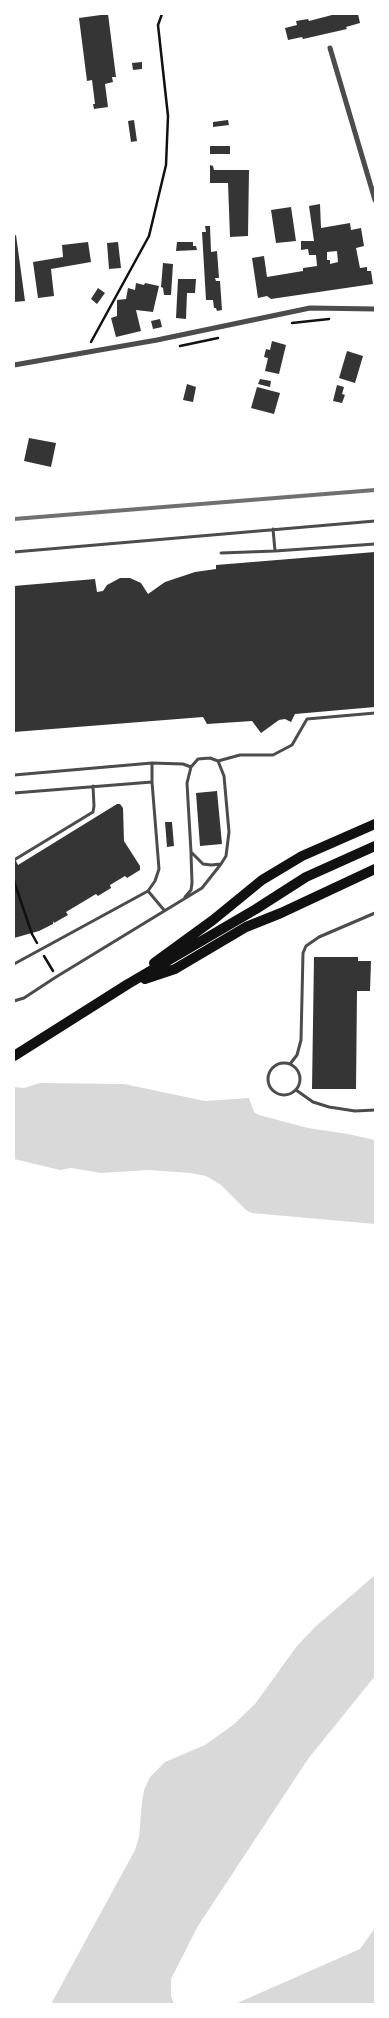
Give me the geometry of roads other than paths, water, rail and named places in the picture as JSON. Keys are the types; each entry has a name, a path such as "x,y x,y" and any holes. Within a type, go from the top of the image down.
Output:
{"main road":[{"path":"128,984 262,880 302,856 375,824"},
{"path":"14,1056 128,984 256,909 306,877 375,846"},
{"path":"128,984 175,969 246,927 281,913 375,869"}],"street":[{"path":"330,48 375,200"},
{"path":"14,365 84,354 310,308 375,309"}],"lane":[{"path":"14,552 375,521"},
{"path":"273,529 274,552"},
{"path":"220,554 375,544"},
{"path":"183,899 191,890 192,883 187,783 191,767 198,759 210,758 218,761 240,756 274,755 292,746 307,719 375,713"},
{"path":"14,1000 24,998 56,976 202,888 215,874 228,849 229,832 224,776 218,761"},
{"path":"14,775 152,763 183,764 191,767"},
{"path":"14,964 148,891 155,881 159,869 152,763"},
{"path":"14,793 152,782"},
{"path":"14,860 93,812 92,786"},
{"path":"191,852 203,864 221,864"},
{"path":"148,891 164,910"},
{"path":"290,1064 297,1055 301,1040 303,953 306,946 319,937 375,913"},
{"path":"284,1063 295,1067 300,1077 300,1083 296,1090 289,1095 277,1095 269,1087 267,1082 273,1066 284,1063"},
{"path":"296,1090 313,1102 355,1110 375,1110"}],"railway":[{"path":"14,519 375,490"}]}
